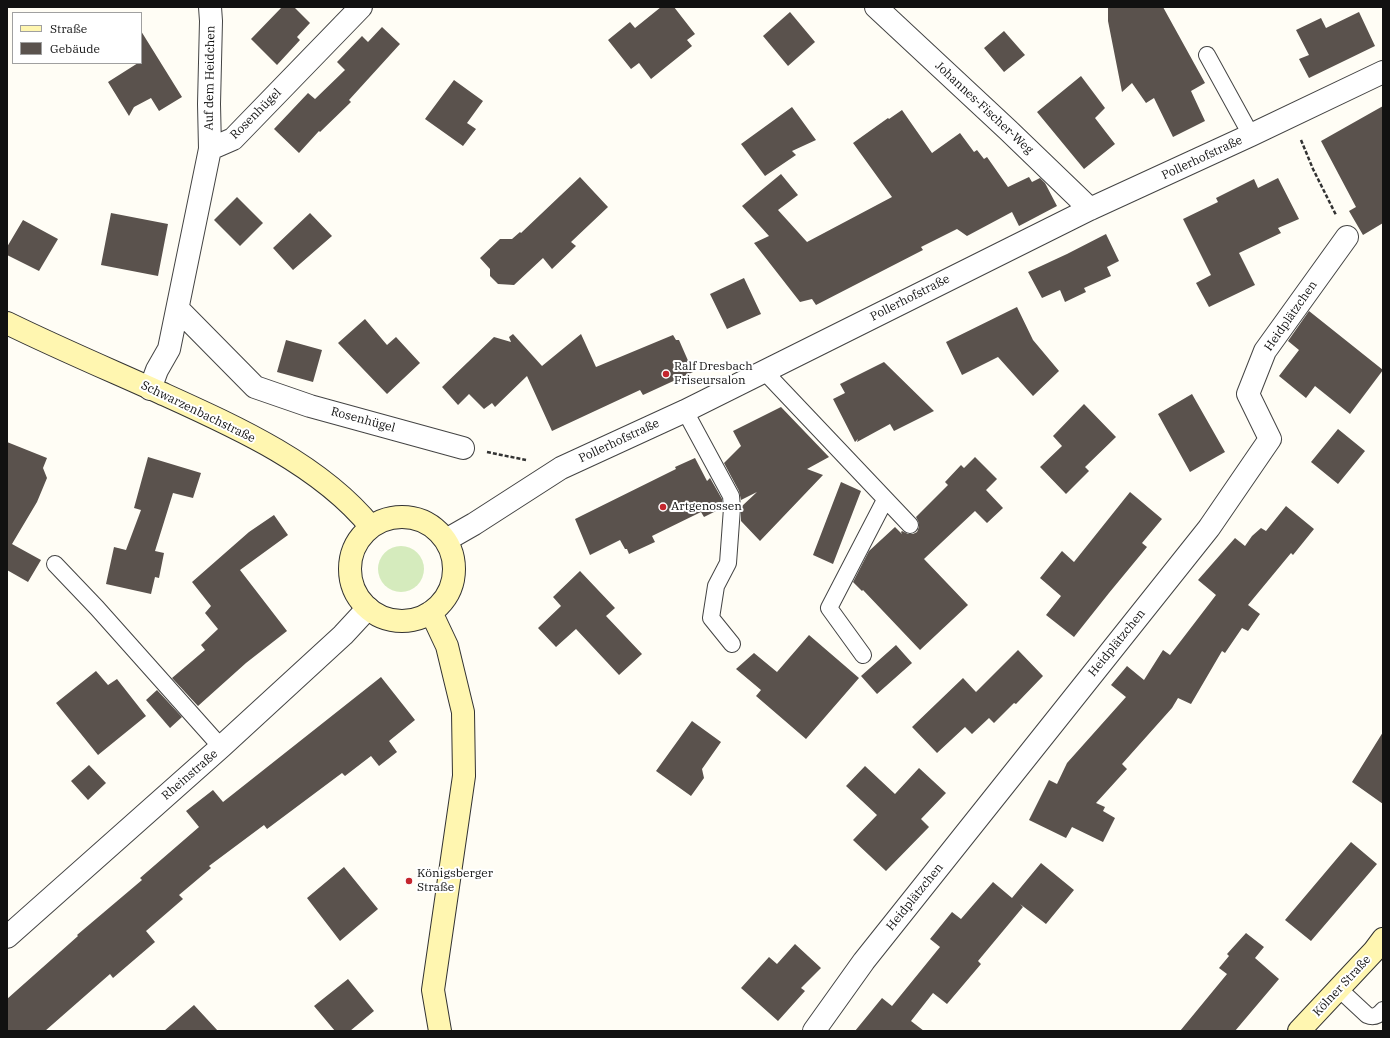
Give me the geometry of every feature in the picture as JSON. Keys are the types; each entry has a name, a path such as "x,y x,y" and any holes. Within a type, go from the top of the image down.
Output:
{"main road":[{"name":"Schwarzenbachstraße","path":"7,323 230,425 294,462 335,490 360,513 372,527"},
{"path":"401,517 422,520 431,525 446,540 453,559 453,579 445,598 439,606 431,612 410,620 398,621 387,619 368,608 360,599 354,589 351,578 350,566 352,555 356,544 363,535 380,521 401,517"},
{"path":"431,612 447,646 463,712 464,776 433,990 440,1031"},
{"name":"Kölner Straße","path":"1299,1031 1374,951 1383,939"}],"street":[{"name":"Auf dem Heidchen","path":"210,7 210,149"},
{"name":"Rosenhügel","path":"210,149 233,139 361,7"},
{"name":"Johannes-Fischer-Weg","path":"876,7 1090,209"},
{"name":"Pollerhofstraße","path":"446,540 474,524 561,468 685,410 1090,209 1383,72"},
{"path":"150,388 157,370 169,349 210,149"},
{"name":"Heidplätzchen","path":"814,1031 864,961 1209,528 1270,439 1248,394 1265,351 1347,238"},
{"name":"Rosenhügel","path":"178,309 255,387 310,406 463,448"},
{"name":"Rheinstraße","path":"7,937 221,747 343,635 368,608"}],"lane":[{"path":"1207,55 1251,135"},
{"path":"764,371 910,525"},
{"path":"685,410 730,496 732,508 728,563 716,586 711,618 732,644"},
{"path":"863,655 829,608 885,500"},
{"path":"55,564 97,608 221,747"},
{"path":"1339,989 1367,1015 1373,1017 1379,1015 1383,1010"}],"path":[{"path":"1291,115 1313,169 1347,238"},
{"path":"463,448 561,468"}],"green space":[{"path":"396,546 406,546 418,552 423,560 423,578 418,586 410,591 396,592 388,589 381,582 378,574 378,564 381,556 388,549"}],"building":[{"path":"282,7 294,7 310,23 297,37 300,40 277,65 251,39"},
{"path":"661,7 674,7 695,34 687,40 692,46 651,79 639,63 631,69 608,40 630,22 635,28"},
{"path":"1108,7 1163,7 1205,83 1191,91 1205,121 1173,137 1154,98 1146,103 1132,83 1122,92 1108,21"},
{"path":"790,12 815,42 788,66 763,36"},
{"path":"1359,12 1375,46 1309,78 1299,59 1309,55 1296,30 1321,18 1326,28"},
{"path":"382,27 400,44 349,100 351,102 320,132 319,131 299,153 274,129 308,93 315,99 345,70 337,62 362,36 368,42"},
{"path":"1004,31 1025,55 1004,72 984,48"},
{"path":"142,33 182,97 159,111 151,98 134,107 129,116 108,82 136,64 142,64"},
{"path":"1081,76 1105,108 1095,118 1115,144 1084,169 1037,112"},
{"path":"454,80 483,101 467,123 476,129 463,146 425,119"},
{"path":"1383,106 1383,223 1363,235 1349,211 1356,207 1321,141"},
{"path":"792,107 816,140 792,151 796,155 765,176 741,144"},
{"path":"902,110 932,153 960,133 974,152 977,150 984,159 987,157 1008,187 1029,177 1032,182 1040,178 1045,183 1057,206 1019,226 1012,212 967,236 957,229 921,247 923,250 816,305 812,299 800,302 754,243 769,236 742,206 781,174 798,195 778,210 807,242 892,197 853,143"},
{"path":"580,177 608,207 571,242 576,246 552,269 543,258 514,285 498,284 490,276 490,269 480,258 500,239 512,239 520,232 521,233"},
{"path":"1278,178 1299,219 1278,228 1281,233 1239,253 1255,285 1209,307 1196,283 1211,275 1183,219 1218,202 1216,198 1254,179 1258,188"},
{"path":"237,197 263,223 240,246 214,220"},
{"path":"111,213 168,224 158,276 101,265"},
{"path":"310,213 332,236 293,270 273,248"},
{"path":"23,220 58,239 39,271 7,255 7,247"},
{"path":"1106,234 1119,261 1107,267 1111,276 1084,288 1086,292 1065,302 1060,290 1042,298 1028,272"},
{"path":"744,278 761,314 727,329 710,294"},
{"path":"1017,307 1033,340 1059,371 1033,396 998,357 962,375 946,342"},
{"path":"1309,311 1383,370 1350,414 1315,386 1306,398 1279,376 1299,350 1288,341"},
{"path":"365,319 387,345 396,337 420,363 387,394 338,343"},
{"path":"513,334 542,366 581,334 596,367 673,335 676,340 679,340 693,372 643,395 640,390 552,431 527,376 495,407 492,403 484,409 469,394 458,405 442,387 494,337 511,342 509,337"},
{"path":"286,340 322,350 313,382 277,372"},
{"path":"884,362 934,411 894,431 890,424 857,442 858,439 855,442 833,399 845,393 840,384"},
{"path":"1192,394 1225,452 1190,472 1158,414"},
{"path":"1084,404 1116,437 1085,467 1089,471 1066,494 1040,467 1062,446 1053,436"},
{"path":"781,407 829,457 807,469 823,475 760,541 741,521 741,507 757,492 741,500 739,491 724,463 741,446 733,431"},
{"path":"1338,429 1365,451 1338,484 1311,462"},
{"path":"7,442 47,458 43,468 47,478 37,502 12,544 41,560 28,582 7,570"},
{"path":"148,457 201,473 193,498 173,493 155,551 164,553 159,578 155,577 151,594 106,584 114,547 126,550 141,510 134,508"},
{"path":"975,457 997,479 986,490 1003,508 987,523 975,511 924,559 968,605 920,650 863,590 862,591 853,582 869,551 895,527 902,534 902,531 908,534 917,532 919,523 916,517 948,485 945,482 961,465 964,468"},
{"name":"Artgenossen","path":"695,458 707,481 710,478 722,499 722,508 704,517 701,512 652,536 655,542 629,554 620,540 590,555 575,519"},
{"path":"841,482 861,491 833,564 813,555"},
{"path":"1130,492 1162,519 1142,543 1147,547 1074,637 1046,615 1061,596 1040,578 1062,551 1074,562"},
{"path":"1286,506 1314,529 1293,555 1291,553 1248,605 1260,614 1248,631 1242,628 1225,653 1222,651 1191,704 1178,698 1172,708 1122,764 1127,769 1096,803 1105,807 1103,811 1115,818 1103,842 1072,827 1066,838 1029,820 1049,780 1057,784 1067,763 1126,697 1111,685 1127,666 1144,680 1163,650 1170,655 1216,595 1198,580 1235,538 1245,546 1252,536 1261,528 1266,531"},
{"path":"274,515 288,535 240,570 287,631 246,663 198,706 172,678 205,650 201,645 218,629 205,613 211,606 192,582 249,532"},
{"path":"580,571 615,608 606,616 642,654 619,675 576,629 556,647 538,628 561,606 553,597"},
{"path":"809,635 859,678 806,739 756,696 761,690 736,669 754,653 777,672"},
{"path":"896,645 912,663 877,694 861,676"},
{"path":"1018,650 1043,676 1016,704 1014,703 994,723 989,718 972,734 965,727 937,753 912,727 963,678 976,692"},
{"path":"96,671 108,685 117,679 146,716 98,755 56,703"},
{"path":"381,677 415,720 389,741 397,752 379,766 371,756 345,776 342,773 267,829 264,825 209,866 211,868 179,895 183,899 146,931 155,942 113,978 110,974 45,1031 7,1031 7,999 78,936 77,935 142,880 140,878 199,827 186,811 213,790 223,802"},
{"path":"157,690 182,717 170,728 146,700"},
{"path":"692,721 721,742 702,769 704,778 691,796 656,771"},
{"path":"1383,732 1383,804 1352,782"},
{"path":"89,765 106,783 88,800 71,781"},
{"path":"865,766 895,794 919,768 946,793 921,819 929,827 886,871 853,840 877,815 846,786"},
{"path":"1351,842 1377,864 1311,941 1285,920"},
{"path":"1041,863 1074,890 1046,924 1020,904 1023,907 978,961 981,964 947,1004 933,993 911,1021 924,1031 855,1031 882,998 892,1006 940,947 930,939 952,912 961,919 993,882 1012,898"},
{"path":"344,867 378,909 340,941 307,898"},
{"path":"1246,933 1264,947 1255,958 1279,979 1235,1031 1180,1031 1227,974 1219,968 1229,956 1227,954"},
{"path":"795,944 821,968 801,988 805,991 778,1021 741,988 769,957 777,964"},
{"path":"348,979 374,1011 350,1031 335,1031 314,1006"},
{"path":"194,1005 218,1031 164,1031"}],"place":[{"name":"Ralf Dresbach Friseursalon","path":"666,374"},
{"name":"Artgenossen","path":"663,507"},
{"name":"Königsberger Straße","path":"409,881"}]}
